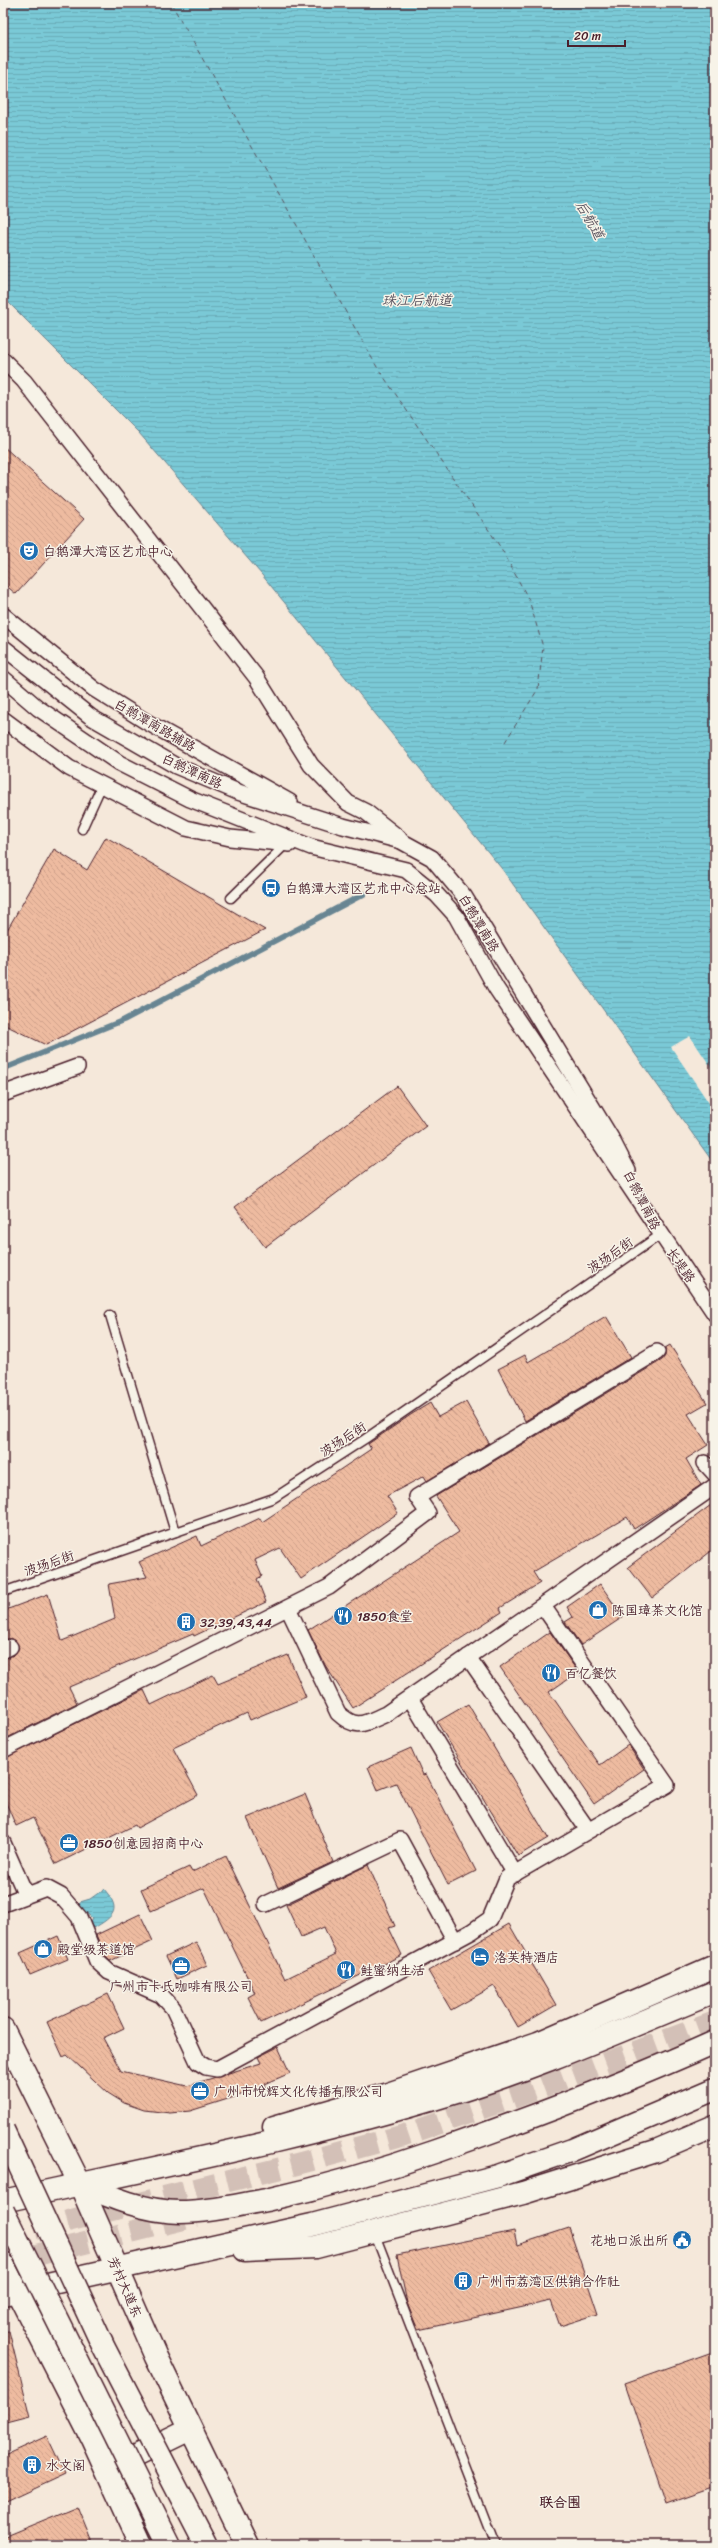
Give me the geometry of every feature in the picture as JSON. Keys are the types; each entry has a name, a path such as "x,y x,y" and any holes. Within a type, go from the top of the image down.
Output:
{"main road":[{"path":"80,2184 85,2177 93,2173 267,2129 388,2094 538,2043 715,1966"},
{"path":"3,2201 270,2143 451,2094 562,2054 715,1992"},
{"name":"芳村大道东","path":"3,2029 80,2184 117,2270 190,2429 247,2545"},
{"path":"80,2184 115,2198 155,2209 178,2212 205,2211 316,2189 404,2163 548,2112 610,2088 715,2042"},
{"path":"10,2292 117,2270 312,2225 498,2176 572,2150 715,2089"},
{"path":"196,2251 316,2247 523,2193 610,2167 656,2151 715,2126"},
{"path":"3,2130 111,2361 206,2545"},
{"path":"3,2211 169,2545"},
{"path":"3,2264 10,2292 106,2470 141,2545"},
{"path":"106,2470 190,2429"}],"street":[{"path":"3,360 24,381 256,677 311,766 348,803 366,812 408,845"},
{"name":"白鹅潭南路辅路","path":"3,615 94,689 145,721 318,818"},
{"name":"白鹅潭南路","path":"3,647 91,718 176,766 238,792 408,845 432,858 464,896 611,1138 660,1235"},
{"name":"白鹅潭南路","path":"3,678 38,708 120,763 190,799 311,847 406,870 437,895 456,916 496,988 660,1235"},
{"path":"3,719 69,768 186,828 230,838 311,847"},
{"path":"3,1094 77,1068"},
{"name":"长堤路","path":"660,1235 715,1314"},
{"path":"3,1750 329,1587 428,1514 417,1497 657,1352"},
{"path":"288,1608 338,1713 348,1722 361,1726 386,1714 410,1698 715,1486"},
{"path":"3,1904 46,1888 61,1896 79,1917 96,1961 109,1972 161,1995 173,2008 198,2062 206,2067 217,2069 455,1941 490,1919 507,1878 667,1785 543,1606"},
{"path":"468,1657 588,1830"},
{"path":"410,1698 515,1874"},
{"path":"266,1904 400,1840 455,1941"},
{"path":"3,1843 26,1896"}],"lane":[{"path":"82,829 102,785"},
{"path":"231,898 286,844"},
{"name":"波场后街","path":"3,1592 274,1498 366,1439 660,1235"},
{"path":"110,1315 175,1532"},
{"path":"374,2232 495,2545"}],"water":[{"name":"珠江后航道","path":"3,3 715,3 715,1165 502,869 262,575 139,433 3,297"},
{"path":"104,1889 113,1902 113,1912 107,1920 94,1928 89,1923 92,1918 79,1906 80,1902 90,1899"}],"pier":[{"path":"690,1036 715,1073 715,1112 671,1047"}],"building":[{"name":"白鹅潭大湾区艺术中心","path":"3,446 84,519 16,594 3,583"},
{"path":"106,837 265,930 46,1045 3,1024 3,937 54,849 87,870"},
{"path":"397,1086 426,1126 265,1247 235,1207"},
{"path":"606,1316 631,1357 525,1421 498,1369 525,1355 528,1362"},
{"path":"670,1345 707,1403 688,1414 708,1445 686,1459 701,1485 634,1529 627,1517 533,1572 540,1583 500,1608 502,1612 353,1708 325,1665 308,1630 459,1532 436,1496 662,1360 665,1356 665,1348"},
{"path":"466,1402 489,1443 427,1481 424,1476 387,1496 398,1513 301,1579 280,1548 255,1560 262,1576 257,1579 266,1602 194,1636 193,1634 69,1687 77,1703 3,1740 3,1659 14,1655 19,1648 15,1640 3,1640 3,1611 48,1594 62,1641 115,1619 109,1584 147,1577 139,1562 197,1536 201,1546 260,1518 262,1522 371,1449 368,1444 430,1403 438,1417"},
{"path":"715,1502 715,1548 652,1598 628,1567"},
{"path":"600,1584 623,1617 581,1645 565,1622 573,1617 567,1607"},
{"path":"550,1632 578,1672 549,1692 600,1765 628,1745 644,1769 594,1804 500,1667"},
{"path":"288,1655 306,1697 250,1720 247,1713 173,1748 198,1795 137,1828 135,1825 56,1864 33,1818 16,1826 3,1796 3,1759 144,1690 151,1705 213,1675 218,1684"},
{"path":"468,1704 548,1838 518,1856 437,1722"},
{"path":"411,1748 423,1775 426,1774 476,1871 448,1885 396,1783 378,1790 368,1767"},
{"path":"305,1794 333,1862 278,1888 247,1818"},
{"path":"226,1856 285,1979 336,1954 324,1927 301,1937 286,1905 368,1865 395,1926 389,1928 402,1955 261,2023 248,1997 255,1993 204,1888 151,1911 141,1889 189,1867 192,1872"},
{"path":"140,1914 153,1941 110,1961 105,1956 96,1935"},
{"path":"509,1924 556,2005 518,2027 494,1986 451,2010 428,1971"},
{"path":"58,1936 68,1959 30,1975 20,1953"},
{"path":"196,1942 207,1965 177,1979 166,1956"},
{"path":"108,1994 124,2028 103,2038 121,2071 187,2086 261,2063 258,2057 278,2047 290,2073 265,2084 266,2087 190,2111 170,2113 144,2110 124,2103 108,2093 67,2055 63,2057 47,2022"},
{"name":"广州市荔湾区供销合作社","path":"569,2228 598,2314 560,2326 551,2301 418,2330 407,2303 397,2255 514,2231 517,2245"},
{"path":"9,2331 30,2417 3,2424 3,2332"},
{"path":"715,2351 715,2487 666,2504 625,2383"},
{"name":"水文阁","path":"47,2436 65,2474 3,2503 3,2456"},
{"path":"78,2506 94,2545 3,2545 3,2537"}],"waterway":[{"path":"3,1069 124,1020 364,894"}],"ferry route":[{"path":"171,3 377,367 501,548 529,600 543,647 538,689 505,742"}],"tunnel":[{"path":"3,2237 293,2165 401,2136 515,2097 715,2022"},
{"path":"3,2263 196,2216"}],"place":[{"name":"白鹅潭大湾区艺术中心","path":"29,551"},
{"name":"白鹅潭大湾区艺术中心总站","path":"271,888"},
{"name":"陈国璋茶文化馆","path":"598,1610"},
{"name":"1850食堂","path":"343,1616"},
{"name":"32,39,43,44","path":"186,1622"},
{"name":"百亿餐饮","path":"551,1673"},
{"name":"1850创意园招商中心","path":"69,1843"},
{"name":"殿堂级茶道馆","path":"43,1949"},
{"name":"洛芙特酒店","path":"480,1957"},
{"name":"广州市卡氏咖啡有限公司","path":"181,1966"},
{"name":"鲑蜜纳生活","path":"346,1970"},
{"name":"广州市悦辉文化传播有限公司","path":"200,2091"},
{"name":"花地口派出所","path":"682,2240"},
{"name":"广州市荔湾区供销合作社","path":"463,2281"},
{"name":"水文阁","path":"32,2465"}],"district":[{"name":"联合围","path":"560,2502"}],"water label":[{"name":"后航道","path":"590,220"}]}
